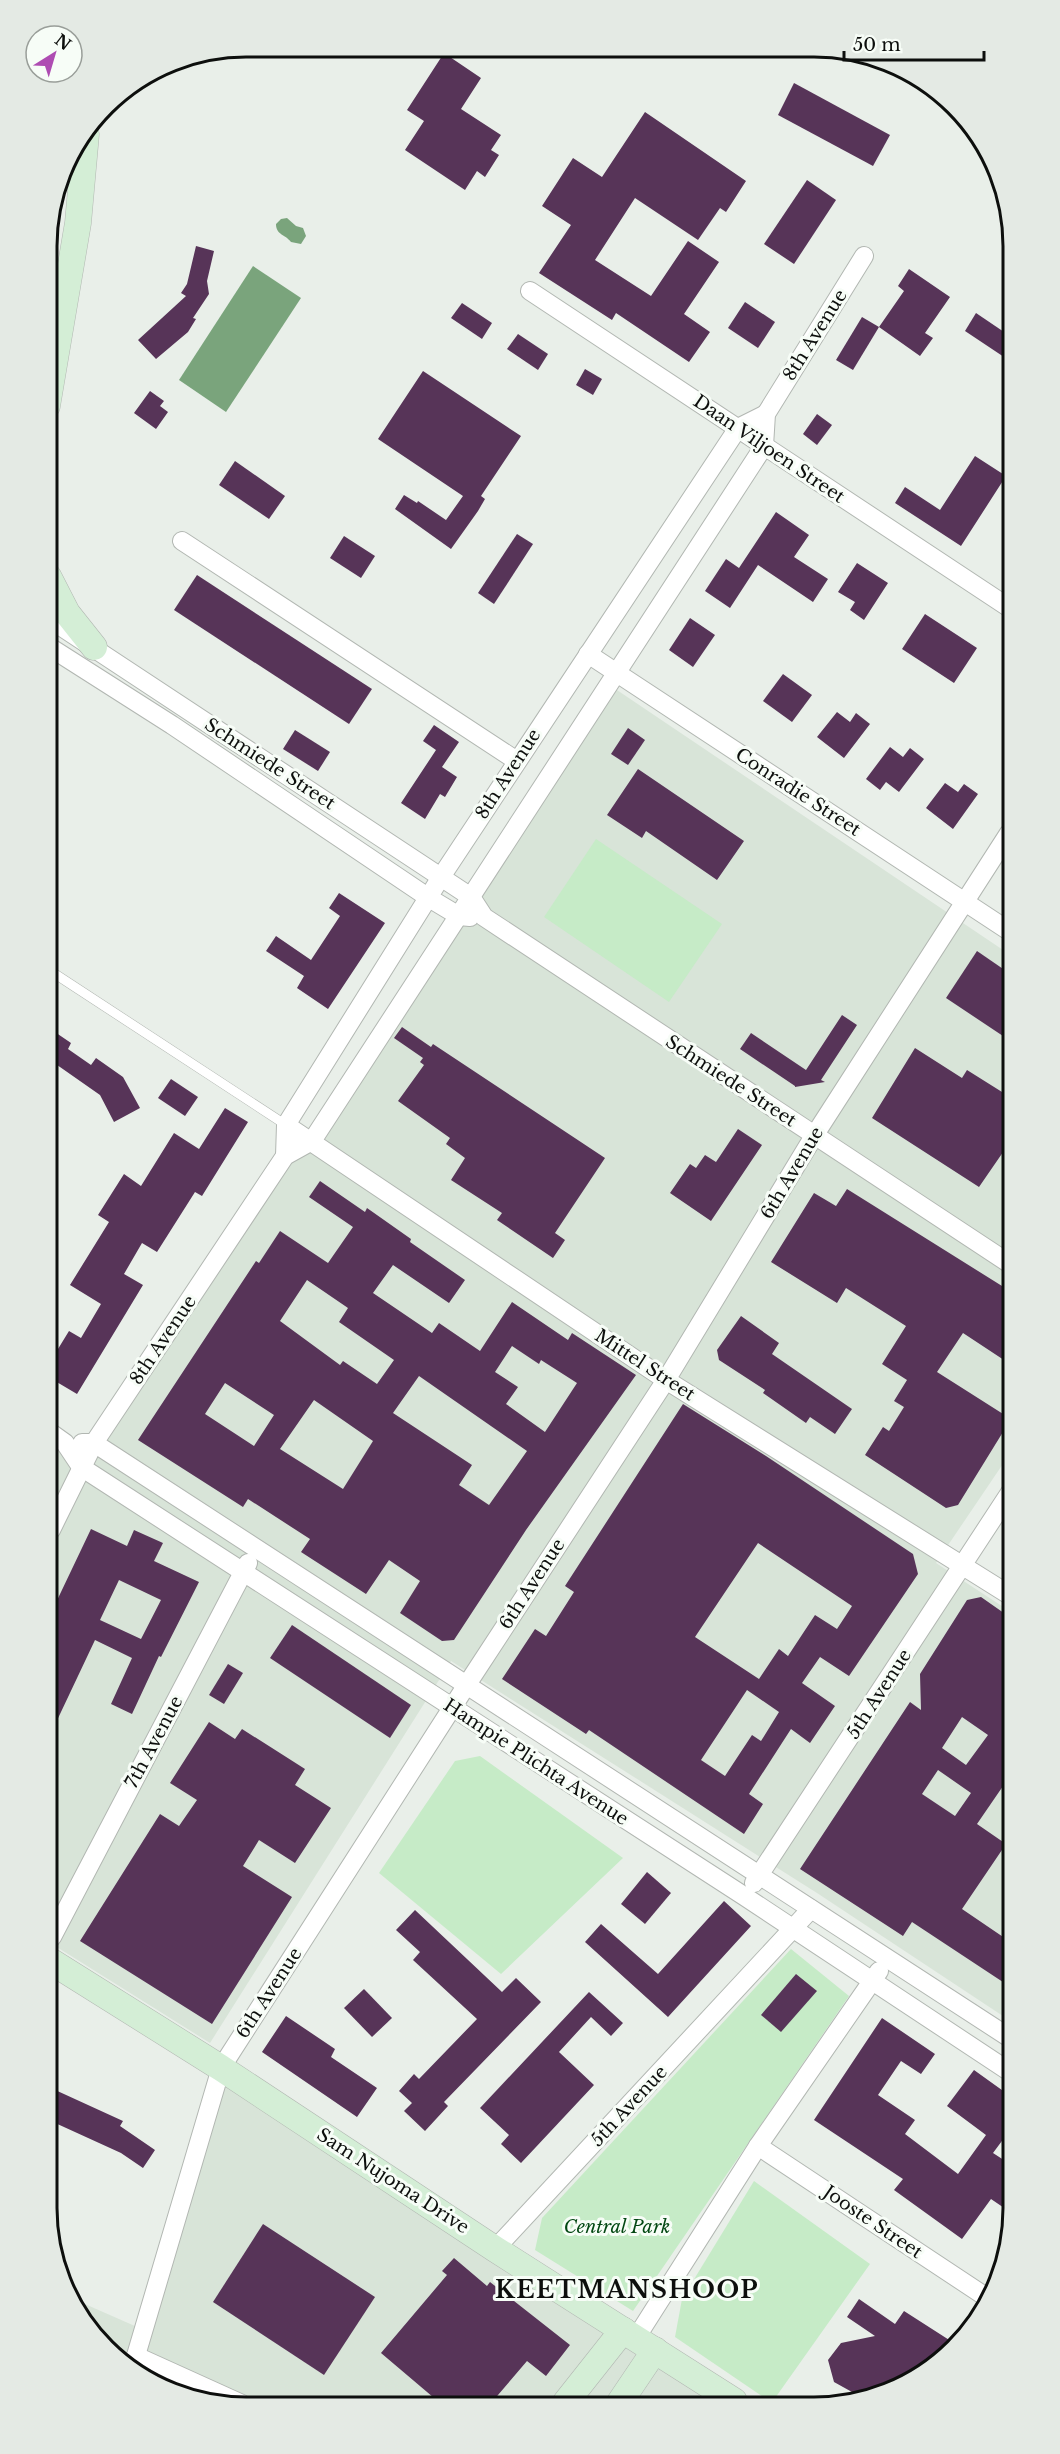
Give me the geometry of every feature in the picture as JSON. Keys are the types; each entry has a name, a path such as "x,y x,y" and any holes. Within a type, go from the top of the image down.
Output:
{"main road":[{"path":"57,351 78,223 85,148"},
{"path":"57,594 67,613 94,647"},
{"name":"Sam Nujoma Drive","path":"57,1965 221,2068 495,2249 728,2397"},
{"path":"621,2397 638,2339"},
{"path":"572,2397 638,2339"}],"street":[{"name":"8th Avenue","path":"57,1517 94,1443 285,1156 312,1141 764,446 766,414 864,256"},
{"name":"Daan Viljoen Street","path":"530,291 1003,604"},
{"name":"8th Avenue","path":"286,1125 441,877 738,428 766,414"},
{"path":"182,541 517,760"},
{"name":"Schmiede Street","path":"57,624 471,897 484,917 1003,1259"},
{"name":"Schmiede Street","path":"57,652 172,725 429,898 459,916 484,917"},
{"name":"Conradie Street","path":"588,654 1003,927"},
{"name":"6th Avenue","path":"134,2360 221,2068 666,1380 814,1136 1003,842"},
{"path":"285,1156 286,1125"},
{"name":"Mittel Street","path":"286,1125 666,1380 1003,1591"},
{"name":"Hampie Plichta Avenue","path":"58,1438 94,1443 1003,2034"},
{"name":"Hampie Plichta Avenue","path":"58,1438 81,1467 744,1896 1003,2067"},
{"name":"5th Avenue","path":"744,1896 1003,1503"},
{"name":"7th Avenue","path":"57,1927 256,1548"},
{"name":"5th Avenue","path":"495,2249 794,1930 811,1909"},
{"path":"638,2339 758,2146 886,1959"},
{"name":"Jooste Street","path":"758,2146 982,2294"},
{"path":"141,2365 218,2394"}],"lane":[{"path":"57,975 286,1125"}],"shaded area":[{"path":"287,218 296,226 303,228 306,236 301,244 291,242 279,232 276,224 281,219"},
{"path":"253,266 301,298 226,412 179,380"},
{"path":"608,684 1003,950 1003,1464 936,1563 1003,1607 1003,2016 817,1893 451,1661 210,2043 57,1947 57,1440 81,1466 285,1156 312,1141"},
{"path":"221,2068 728,2397 234,2397 185,2387 152,2372 112,2342 83,2303 144,2330"}],"green space":[{"path":"596,839 722,924 669,1002 544,917"},
{"path":"480,1756 623,1858 501,1974 379,1873 455,1761"},
{"name":"Central Park","path":"791,1949 849,1996 633,2311 535,2250 542,2218"},
{"path":"754,2181 870,2264 776,2397 763,2397 675,2337 682,2299"}],"building":[{"path":"441,57 450,57 481,78 461,109 501,135 491,150 499,155 485,177 477,171 465,190 405,150 424,121 407,110"},
{"path":"794,83 890,135 873,166 778,115"},
{"path":"645,112 746,181 726,212 720,208 698,240 635,198 595,260 651,296 688,241 719,262 684,314 710,332 689,362 616,313 612,320 539,273 571,225 542,206 573,158 602,177"},
{"path":"807,180 836,200 794,264 764,244"},
{"path":"196,246 214,251 207,281 209,294 193,318 196,319 188,332 156,359 138,340 186,296 181,293 187,284"},
{"path":"909,269 950,297 925,333 933,338 920,356 879,327 904,291 898,286"},
{"path":"745,302 775,322 758,348 728,328"},
{"path":"462,303 492,323 482,339 451,318"},
{"path":"976,313 1003,331 1003,356 965,331"},
{"path":"862,317 879,327 853,370 836,360"},
{"path":"518,334 548,354 538,370 507,349"},
{"path":"585,369 602,379 593,395 576,385"},
{"path":"423,371 521,436 481,496 485,499 478,511 451,549 395,509 404,495 417,503 418,501 446,520 463,496 378,439"},
{"path":"150,391 164,401 160,406 168,412 156,429 134,413"},
{"path":"817,414 832,425 817,445 803,434"},
{"path":"975,456 1003,474 1003,481 961,546 895,503 905,487 940,510"},
{"path":"235,461 285,496 269,519 219,485"},
{"path":"776,512 809,535 794,557 828,579 813,602 758,565 730,608 705,591 726,559 739,568"},
{"path":"517,534 533,544 494,604 478,593"},
{"path":"344,536 375,556 361,578 330,558"},
{"path":"857,563 888,583 864,620 850,610 855,602 838,592"},
{"path":"197,575 372,689 349,724 174,610"},
{"path":"925,614 977,648 954,683 902,649"},
{"path":"690,618 715,635 693,667 669,650"},
{"path":"783,674 812,695 792,722 763,701"},
{"path":"837,712 850,722 856,713 870,724 844,758 817,737"},
{"path":"434,725 459,742 442,767 457,777 445,797 440,794 425,819 401,803 436,750 423,741"},
{"path":"628,728 645,740 628,765 611,754"},
{"path":"295,730 330,752 318,771 283,749"},
{"path":"890,747 903,757 910,748 924,759 899,792 886,782 880,790 866,779"},
{"path":"638,769 744,841 717,880 646,831 642,838 607,815"},
{"path":"945,783 958,792 964,784 978,794 953,829 926,808"},
{"path":"339,893 385,923 328,1009 297,988 304,976 266,951 276,936 311,960 340,916 329,908"},
{"path":"977,951 1003,969 1003,1036 946,998"},
{"path":"842,1015 857,1025 821,1080 825,1082 795,1087 740,1049 751,1033 806,1070"},
{"path":"402,1027 431,1047 433,1044 605,1158 555,1233 565,1240 553,1258 497,1220 502,1213 451,1180 465,1158 446,1144 450,1138 398,1101 424,1065 420,1062 423,1058 394,1038"},
{"path":"57,1033 71,1043 68,1049 91,1065 96,1058 123,1077 140,1108 114,1122 100,1095 57,1065"},
{"path":"915,1048 962,1078 967,1070 1003,1093 1003,1152 979,1187 872,1118"},
{"path":"171,1079 198,1097 185,1116 158,1098"},
{"path":"225,1108 248,1122 202,1196 195,1192 157,1252 142,1243 124,1274 143,1285 77,1394 57,1382 57,1351 69,1331 81,1338 101,1304 70,1285 109,1222 98,1215 124,1174 141,1186 174,1133 199,1149"},
{"path":"738,1129 762,1145 711,1221 670,1193 690,1164 696,1168 705,1155 716,1162"},
{"path":"320,1181 365,1212 367,1208 411,1239 410,1242 465,1280 449,1303 393,1265 373,1293 432,1333 439,1323 480,1351 512,1302 568,1340 572,1333 636,1375 526,1530 454,1640 442,1641 400,1613 420,1581 389,1560 366,1594 301,1552 310,1539 248,1499 243,1507 138,1440 256,1261 259,1263 280,1231 328,1263 353,1227 309,1197","holes":["307,1280 348,1308 339,1322 394,1360 377,1384 343,1361 340,1365 280,1321","512,1346 539,1364 541,1360 577,1383 545,1432 506,1404 518,1387 495,1372","419,1376 527,1451 489,1505 459,1485 472,1465 393,1413","225,1383 274,1415 254,1446 205,1414","314,1400 373,1441 343,1489 280,1449"]},
{"path":"847,1189 1003,1287 1003,1359 963,1333 937,1372 1003,1414 1003,1432 958,1505 946,1508 865,1455 883,1427 889,1431 904,1407 894,1401 907,1380 882,1364 906,1326 846,1288 837,1303 771,1262 814,1193 836,1206"},
{"path":"741,1316 779,1343 772,1354 852,1409 835,1434 810,1417 806,1423 763,1393 765,1390 719,1360 717,1350"},
{"path":"683,1404 913,1554 918,1574 849,1676 820,1657 802,1683 835,1706 810,1743 791,1729 749,1794 763,1804 744,1834 589,1730 586,1734 502,1679 535,1629 546,1636 574,1592 565,1586","holes":["758,1543 852,1606 837,1629 815,1615 788,1656 779,1649 759,1679 695,1637","747,1690 779,1712 761,1741 752,1735 725,1776 701,1760"]},
{"path":"91,1529 127,1546 134,1530 163,1543 154,1561 199,1582 161,1657 159,1656 132,1714 111,1704 132,1658 95,1640 57,1720 57,1600","holes":["119,1580 161,1600 141,1639 100,1620"]},
{"path":"981,1597 1003,1612 1003,1786 977,1824 1003,1842 1003,1848 962,1909 1003,1937 1003,1982 912,1922 903,1936 800,1869 910,1702 921,1710 920,1674 967,1600","holes":["962,1717 988,1735 966,1765 942,1748","938,1770 971,1793 955,1816 922,1794"]},
{"path":"292,1625 411,1705 390,1738 270,1658"},
{"path":"228,1664 243,1673 224,1704 209,1695"},
{"path":"209,1722 235,1739 242,1729 305,1769 295,1785 331,1808 295,1863 259,1840 243,1866 292,1897 212,2024 80,1941 160,1814 179,1826 197,1800 170,1783"},
{"path":"647,1872 671,1893 645,1924 621,1904"},
{"path":"724,1901 751,1926 668,2017 585,1942 601,1924 658,1974"},
{"path":"415,1910 502,1992 516,1978 541,2002 444,2102 448,2106 425,2131 404,2111 412,2103 399,2091 414,2074 419,2079 477,2019 413,1960 420,1952 396,1930"},
{"path":"796,1974 817,1991 781,2032 761,2015"},
{"path":"364,1989 392,2018 372,2037 344,2008"},
{"path":"589,1992 623,2023 611,2036 591,2017 559,2052 594,2085 521,2163 501,2144 509,2135 480,2108"},
{"path":"286,2016 335,2049 331,2057 377,2088 357,2117 262,2052"},
{"path":"882,2018 935,2054 921,2074 901,2061 878,2095 915,2120 905,2134 958,2174 986,2135 947,2106 974,2070 1003,2091 1003,2140 993,2153 1003,2160 1003,2207 991,2199 962,2239 894,2190 903,2179 814,2120"},
{"path":"57,2091 123,2121 120,2126 155,2150 143,2168 121,2153 57,2124"},
{"path":"263,2224 375,2297 324,2375 213,2302"},
{"path":"454,2258 487,2286 490,2282 570,2345 546,2376 527,2361 496,2397 433,2397 381,2353 447,2275 442,2271"},
{"path":"859,2299 895,2324 904,2311 949,2340 919,2365 886,2383 863,2391 852,2392 834,2382 828,2360 841,2343 875,2336 847,2317"}],"district":[{"name":"KEETMANSHOOP","path":"627,2290"}]}
